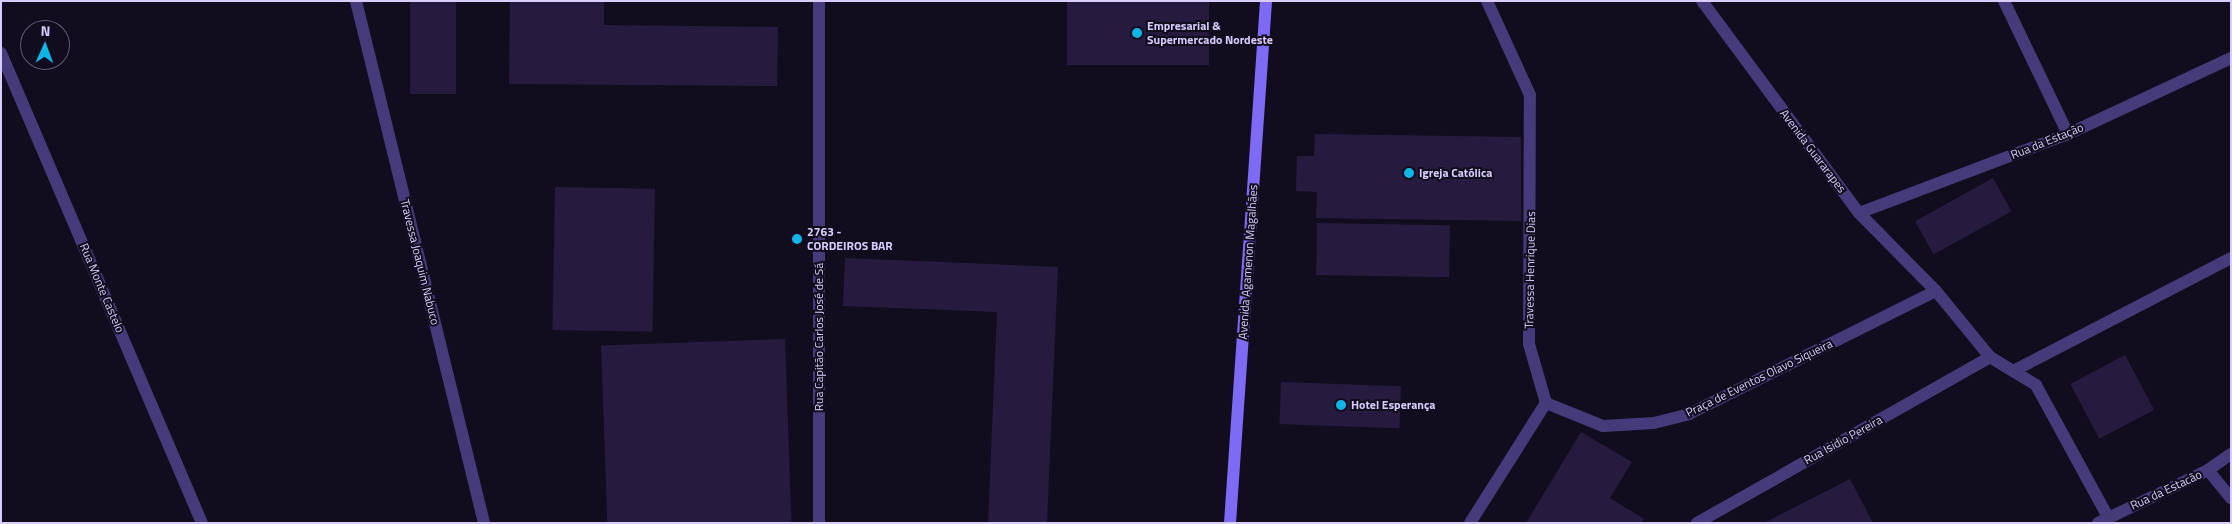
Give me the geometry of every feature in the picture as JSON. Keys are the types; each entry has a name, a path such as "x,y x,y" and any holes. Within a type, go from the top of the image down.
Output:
{"main road":[{"name":"Avenida Agamenon Magalhães","path":"1230,523 1266,1"}],"street":[{"name":"Travessa Joaquim Nabuco","path":"356,1 484,523"},
{"name":"Rua Capitão Carlos José de Sá","path":"818,523 819,1"},
{"name":"Travessa Henrique Dias","path":"1487,1 1530,95 1529,344 1546,403"},
{"name":"Avenida Guararapes","path":"1702,1 1859,212 1936,291 1990,357"},
{"path":"2004,1 2068,134"},
{"name":"Rua Monte Castelo","path":"1,53 202,523"},
{"name":"Rua da Estação","path":"1859,212 2068,134 2231,58"},
{"path":"2015,370 2231,258"},
{"name":"Praça de Eventos Olavo Siqueira","path":"1546,403 1603,426 1654,423 1689,414 1936,291"},
{"path":"1990,357 2015,370 2036,385 2103,520"},
{"name":"Rua Isidio Pereira","path":"1697,523 1990,357"},
{"path":"1470,523 1546,403"},
{"name":"Rua da Estacão","path":"2103,520 2208,470 2231,454"},
{"path":"2208,470 2231,498"}],"building":[{"path":"410,1 456,1 456,94 410,94"},
{"path":"510,1 604,1 604,25 778,27 777,86 509,84"},
{"name":"Empresarial & Supermercado Nordeste","path":"1067,1 1209,1 1209,65 1067,65"},
{"name":"Igreja Católica","path":"1315,134 1521,137 1521,221 1316,218 1317,192 1296,191 1297,156 1314,156"},
{"path":"1993,178 2011,211 1934,254 1915,221"},
{"path":"555,187 655,189 652,332 553,330"},
{"path":"1317,223 1450,225 1449,277 1316,275"},
{"path":"845,258 1058,267 1047,523 988,523 997,312 843,306"},
{"path":"785,339 791,523 607,523 601,345"},
{"path":"2125,355 2154,410 2099,439 2070,384"},
{"name":"Hotel Esperança","path":"1281,382 1401,386 1399,428 1280,424"},
{"path":"1581,432 1632,462 1610,498 1644,519 1641,523 1526,523"},
{"path":"1850,479 1873,523 1764,523"}],"place":[{"name":"Empresarial & Supermercado Nordeste","path":"1137,33"},
{"name":"Igreja Católica","path":"1409,173"},
{"name":"2763 - CORDEIROS BAR","path":"797,239"},
{"name":"Hotel Esperança","path":"1341,405"}]}
